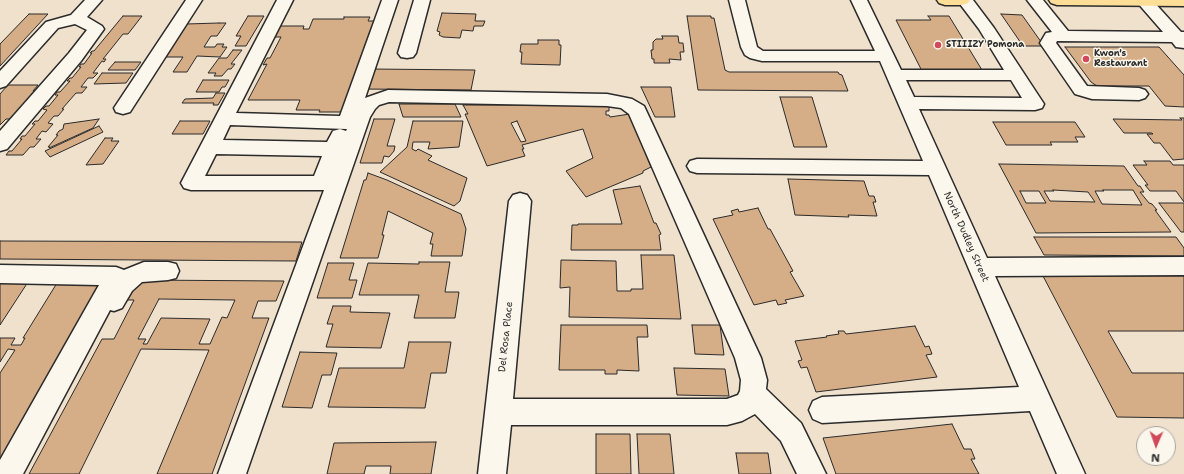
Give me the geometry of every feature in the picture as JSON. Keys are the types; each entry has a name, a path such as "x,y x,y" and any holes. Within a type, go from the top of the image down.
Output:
{"main road":[{"path":"946,0 964,0"},
{"path":"1057,0 1184,1"}],"street":[{"path":"0,82 52,25 77,18 94,0"},
{"path":"123,108 194,0"},
{"path":"285,0 190,182 322,183 334,149 352,110 390,0"},
{"path":"407,53 422,0"},
{"path":"737,0 749,47 751,51 762,56 890,65 928,76 1016,76"},
{"name":"North Dudley Street","path":"859,0 907,103 1071,474"},
{"path":"907,103 1035,104 986,28 964,0"},
{"path":"1036,0 1063,36"},
{"path":"1144,1 1181,40"},
{"path":"0,144 75,57 96,29 77,18"},
{"path":"1139,94 1090,93 1082,90 1048,43 1052,37 1063,36 1181,40"},
{"path":"232,474 364,110 374,101 388,96 607,100 626,102 634,107 748,358 753,374 753,393 747,404 742,408 727,412 498,412"},
{"path":"224,119 346,123"},
{"path":"209,147 334,149"},
{"path":"697,166 936,168"},
{"name":"Del Rosa Place","path":"492,474 520,201"},
{"path":"980,268 1184,266"},
{"path":"23,474 124,284 134,275 144,271 168,271"},
{"path":"0,274 116,276 8,474"},
{"path":"753,393 791,432 812,474"},
{"path":"822,410 1038,398"}],"building":[{"path":"442,13 476,14 475,21 485,21 483,26 474,26 473,31 462,30 460,38 443,37 439,35 440,32 437,31"},
{"path":"29,14 48,14 0,66 0,44"},
{"path":"1001,14 1022,15 1044,46 1023,46"},
{"path":"123,16 142,16 128,34 123,34 103,59 106,59 104,62 102,61 93,73 98,73 93,78 88,78 81,87 87,87 82,93 76,93 58,116 54,116 48,123 53,124 46,132 42,131 36,139 41,139 34,147 30,147 23,155 6,155 9,151 12,151 22,139 20,139 22,136 25,136 35,124 32,124 35,121 38,121 47,110 43,109 46,106 49,106 58,95 55,95 57,92 60,92 70,81 67,81 72,78 81,67 79,67 81,64 84,64 92,53 90,53 94,51"},
{"path":"248,16 264,16 246,46 235,46 241,36 236,36"},
{"path":"687,16 711,16 711,18 714,18 725,70 729,72 838,72 842,75 848,91 698,90"},
{"name":"STIIIZY Pomona","path":"928,16 949,16 982,70 959,70 960,73 923,73 896,20 931,20"},
{"path":"344,17 370,17 368,21 374,21 360,59 362,59 342,112 296,110 300,100 248,100 267,64 263,65 267,58 270,58 281,37 274,37 280,26 304,26 303,29 309,29 313,19 344,19"},
{"path":"226,23 217,36 211,36 204,47 215,47 217,44 224,44 222,47 227,47 220,57 197,56 187,72 173,72 183,57 163,57 186,24"},
{"path":"662,36 678,36 679,43 683,43 684,52 680,52 681,60 669,59 670,63 654,63 651,50 653,50 653,42 656,39 663,39"},
{"path":"538,40 559,40 559,45 561,45 560,65 521,64 521,44 538,44"},
{"path":"1065,47 1159,47 1184,75 1184,107 1165,106 1149,86 1097,86 1091,82"},
{"path":"233,50 242,50 231,64 235,64 231,69 228,69 222,76 214,76 216,73 208,73 219,58 227,58"},
{"path":"115,62 141,62 135,70 108,70"},
{"path":"370,69 475,70 471,90 362,89"},
{"path":"102,73 133,73 126,83 94,84"},
{"path":"203,80 229,80 225,87 222,87 219,92 196,92"},
{"path":"8,85 38,85 33,91 35,91 10,119 6,119 0,125 0,94"},
{"path":"641,87 671,87 675,117 655,117"},
{"path":"216,93 225,93 218,105 213,105 214,103 182,103 185,99 213,98"},
{"path":"780,97 812,97 827,147 794,147"},
{"path":"399,104 455,104 461,117 403,117"},
{"path":"463,105 609,105 609,111 606,111 606,115 609,115 610,117 630,114 651,167 643,171 643,173 586,197 566,171 593,158 583,129 522,145 525,156 487,166 465,114 468,114","holes":["517,121 526,141 521,142 511,123"]},
{"path":"1180,118 1184,118 1184,159 1173,160 1160,143 1154,143 1147,134 1153,134 1152,133 1124,133 1113,119 1182,120"},
{"path":"99,119 93,128 49,148 50,147 48,147 58,135 56,135 59,131 63,129 64,124"},
{"path":"374,119 395,119 387,146 395,146 394,151 389,157 384,156 382,163 360,163"},
{"path":"180,121 210,121 203,134 172,134"},
{"path":"413,121 463,121 459,147 428,149 430,142 413,142 412,149 416,151 418,149 432,156 428,160 467,178 460,201 454,206 380,172 407,147"},
{"path":"993,122 1075,122 1085,137 1075,137 1078,142 1050,142 1052,145 1006,145"},
{"path":"99,126 103,132 50,157 45,151"},
{"path":"105,138 113,138 111,141 119,141 103,164 86,165"},
{"path":"1144,161 1170,161 1173,165 1184,165 1184,202 1176,191 1150,191 1145,185 1148,185 1133,165 1147,165"},
{"path":"999,164 1124,166 1144,192 1140,192 1157,210 1155,210 1171,232 1036,233","holes":["1053,190 1088,192 1095,202 1050,201 1044,191 1054,191","1103,190 1133,190 1142,205 1102,204 1095,191 1104,191","1020,191 1039,191 1046,203 1026,203"]},
{"path":"368,173 387,180 461,214 466,229 462,256 431,256 433,244 430,244 433,233 388,211 378,258 340,258 364,180 366,180"},
{"path":"788,179 864,181 869,196 874,196 876,202 873,202 877,216 848,215 849,217 795,215"},
{"path":"640,186 654,223 656,223 661,234 659,235 661,250 571,250 572,225 622,224 613,190"},
{"path":"1159,203 1184,203 1184,232 1181,232"},
{"path":"758,208 768,229 770,229 793,271 790,272 804,296 785,300 787,303 778,305 776,300 754,305 713,219 733,215 731,211 738,209 739,212"},
{"path":"1034,237 1176,237 1184,248 1184,256 1044,255"},
{"path":"0,241 302,242 296,261 0,259"},
{"path":"641,255 674,255 681,319 569,317 570,287 560,288 561,260 616,261 617,291 631,291 631,289 643,289"},
{"path":"419,262 450,262 445,292 459,292 455,318 414,318 419,295 359,295 368,263 419,264"},
{"path":"328,263 354,263 349,280 357,280 352,298 317,298"},
{"path":"1043,276 1184,276 1184,331 1108,331 1132,373 1184,373 1184,418 1117,417"},
{"path":"136,280 284,281 276,301 258,301 252,318 269,318 212,474 157,474 209,350 141,349 79,474 29,474 102,339 114,339 134,300 125,300","holes":["159,299 235,300 227,318 222,317 210,344 199,344 210,319 161,318 147,344 143,344 146,339 138,339"]},
{"path":"0,282 28,282 0,325"},
{"path":"57,283 104,283 0,471 0,373 15,350 8,349 0,362 0,338 15,338 11,345 21,345 25,338 23,338"},
{"path":"333,306 351,306 350,312 390,313 381,348 326,347 333,324 327,324"},
{"path":"561,325 647,325 648,337 637,337 639,371 617,370 617,374 605,374 605,370 559,370"},
{"path":"692,325 720,325 724,355 695,354"},
{"path":"915,326 925,347 929,346 932,354 926,355 937,377 816,392 807,367 801,368 798,361 802,360 795,341 827,337 826,336 839,334 838,331 844,331 846,334"},
{"path":"409,342 451,342 446,373 431,373 425,408 328,407 339,368 404,368"},
{"path":"300,352 337,353 331,375 322,375 312,408 282,407"},
{"path":"674,368 725,369 729,396 677,395"},
{"path":"952,424 964,449 971,449 975,459 971,459 979,474 836,474 823,438"},
{"path":"596,434 630,434 631,474 596,474"},
{"path":"637,434 670,434 674,474 639,474"},
{"path":"436,442 431,474 390,474 391,466 366,466 364,474 327,474 334,443"},
{"path":"736,453 768,453 771,474 739,474"}],"place":[{"name":"STIIIZY Pomona","path":"938,45"},
{"name":"Kwon's Restaurant","path":"1086,59"}]}
